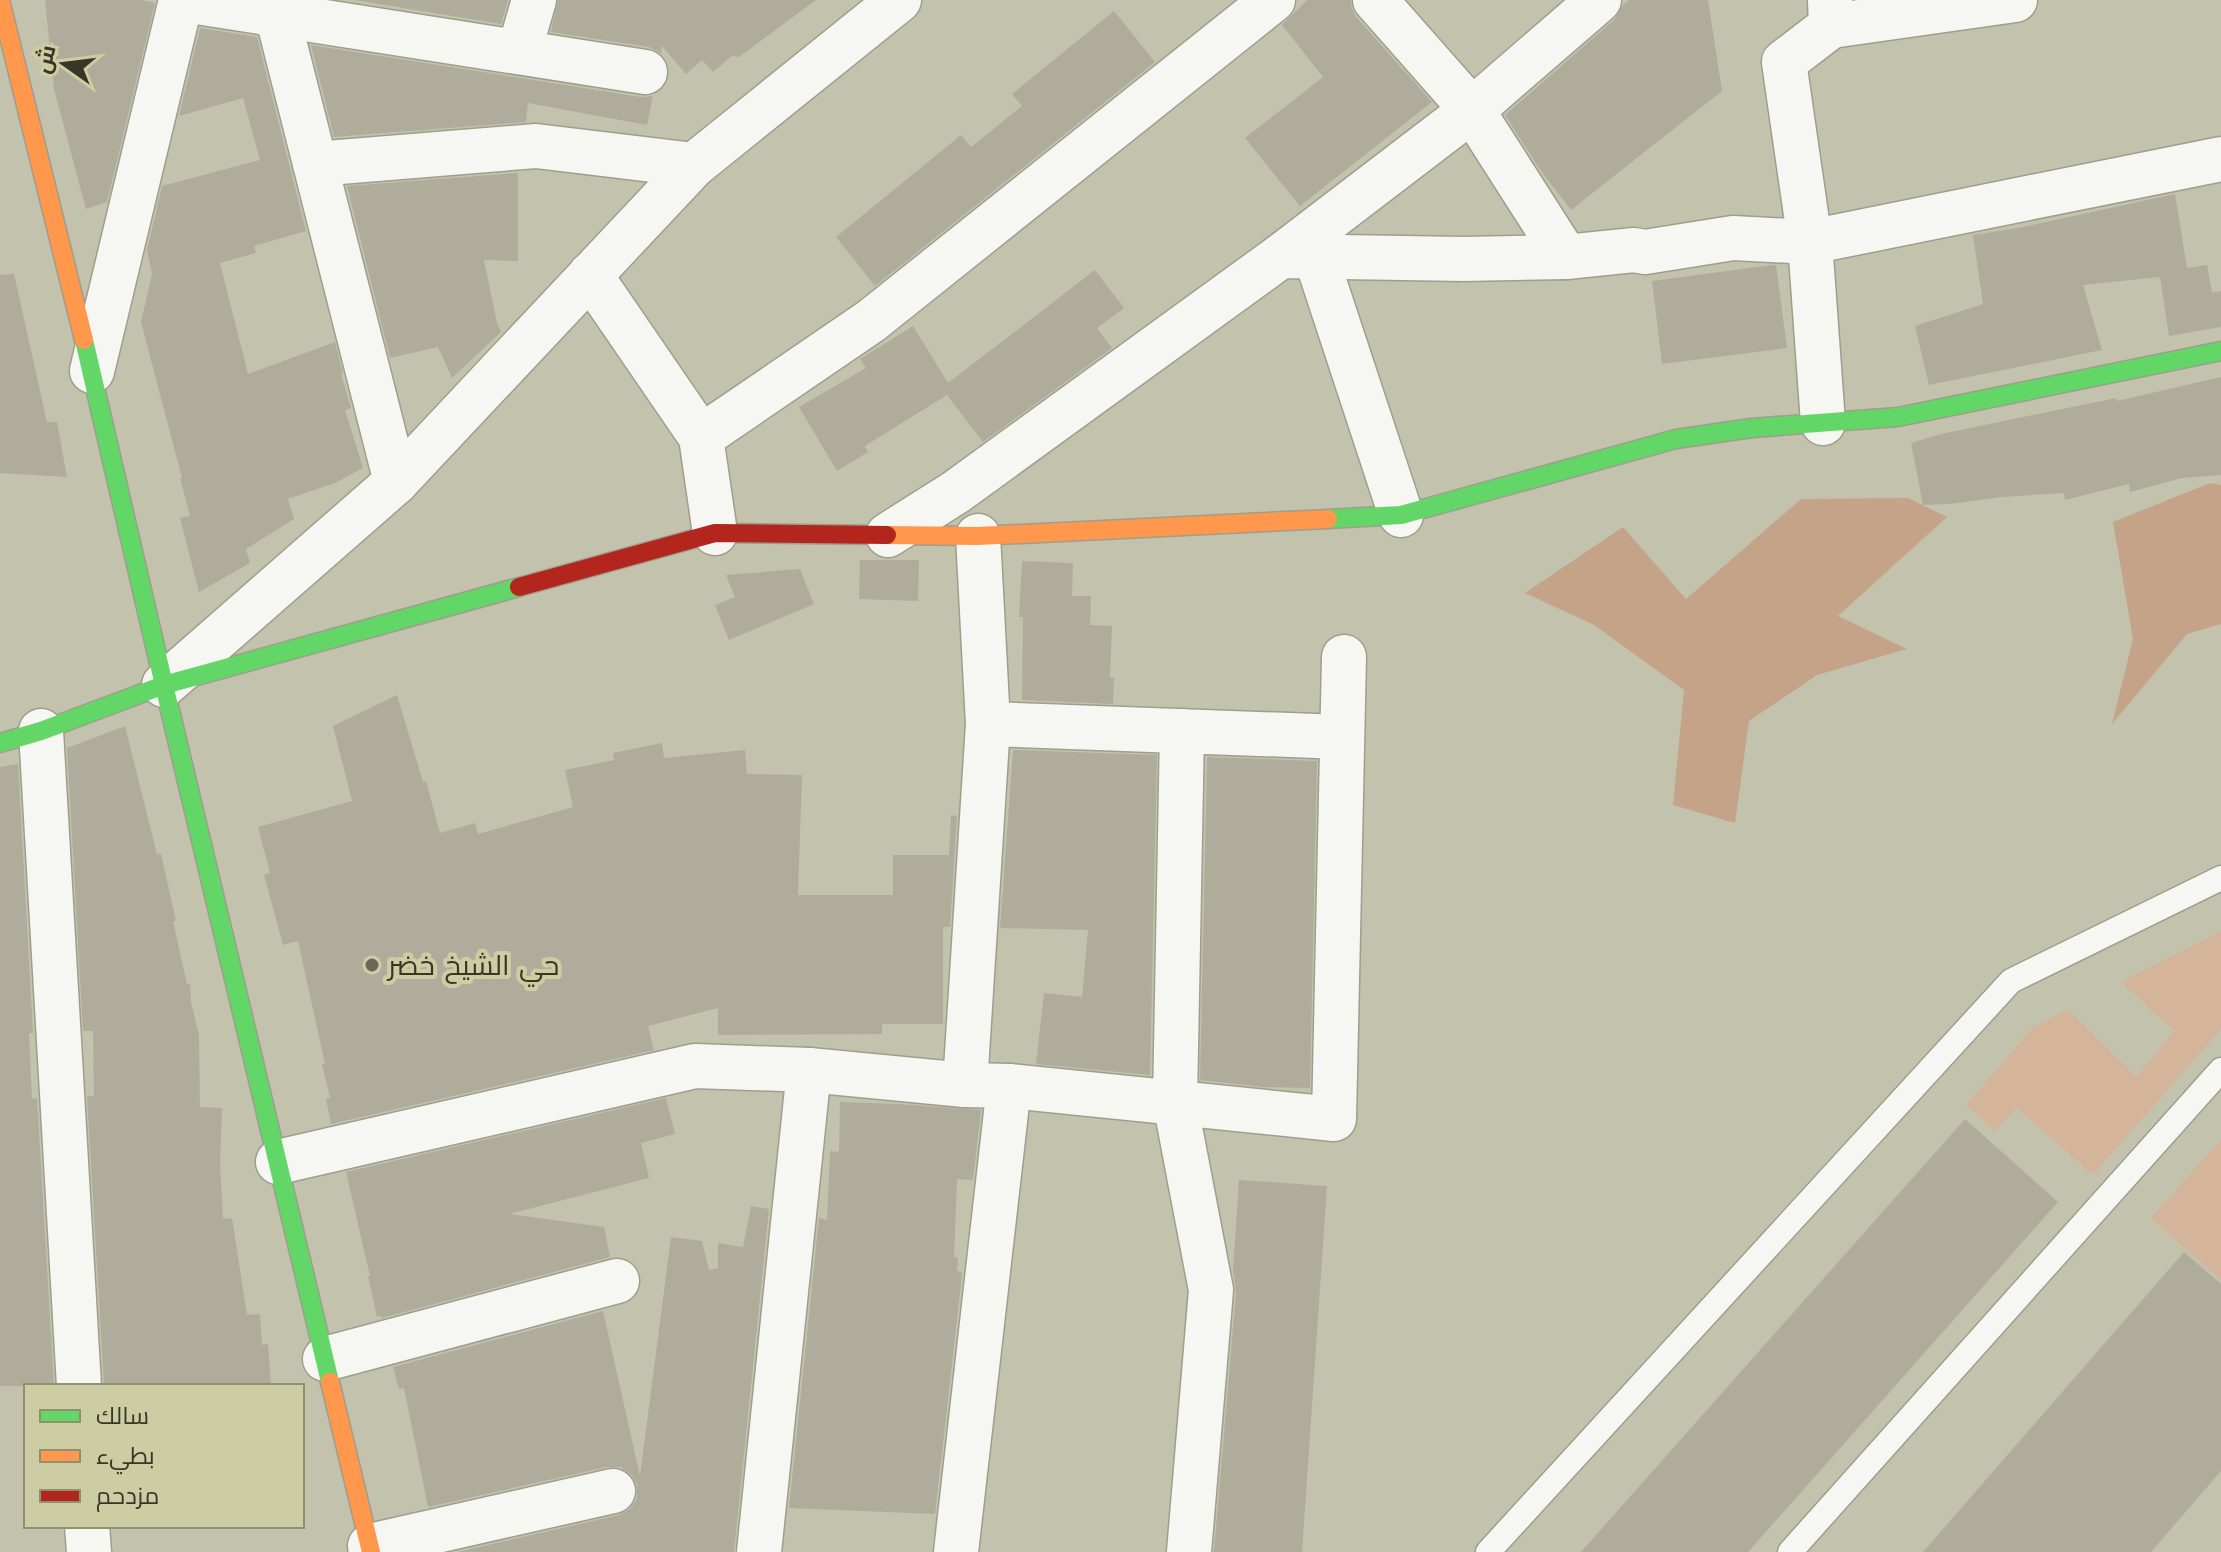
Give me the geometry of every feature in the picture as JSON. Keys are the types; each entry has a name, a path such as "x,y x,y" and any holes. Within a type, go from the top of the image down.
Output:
{"street":[{"path":"92,371 183,0 277,14 325,10 519,52 645,72"},
{"path":"519,52 534,0"},
{"path":"164,685 396,482 694,165 899,0"},
{"path":"701,437 871,321 1273,0"},
{"path":"1375,0 1472,110 1566,257"},
{"path":"888,535 956,492 1298,256 1599,0"},
{"path":"1823,423 1810,242 1784,62 1830,13 2015,0"},
{"path":"1,9 92,371 371,1549 613,1491"},
{"path":"277,14 396,482"},
{"path":"315,164 536,146 694,165"},
{"path":"1298,256 1566,257 1634,250 1645,252 1733,238 1810,242 2221,159"},
{"path":"1298,256 1401,515"},
{"path":"590,275 701,437 715,533"},
{"path":"79,1384 20,737 164,685 715,533 978,536 1401,515 1676,439 1752,428 1898,417 2221,351"},
{"path":"965,1085 988,724 978,536"},
{"path":"278,1162 695,1066 809,1070 965,1085 1009,1086 1334,1119 1344,657"},
{"path":"988,724 1342,737"},
{"path":"1182,731 1175,1102 1211,1290 1189,1552"},
{"path":"759,1552 809,1070"},
{"path":"956,1552 1009,1086"},
{"path":"325,1359 617,1281"},
{"path":"87,1528 89,1552"}],"lane":[{"path":"1488,1552 2011,981 2221,878"},
{"path":"1790,1552 2221,1070"}],"shaded area":[{"path":"2210,483 2221,485 2221,624 2187,634 2112,724 2133,639 2113,522"},
{"path":"1908,498 1947,517 1838,616 1907,649 1817,675 1749,721 1735,823 1673,805 1684,690 1594,625 1525,593 1623,527 1686,599 1801,499"},
{"path":"2221,931 2221,1029 2093,1175 2017,1108 1995,1131 1966,1105 2033,1027 2068,1009 2137,1077 2174,1031 2121,982"},
{"path":"2221,1139 2221,1280 2151,1218"}],"building":[{"path":"45,0 142,0 155,3 107,202 86,209 54,89"},
{"path":"355,0 508,0 501,24"},
{"path":"558,0 816,0 739,57 732,56 713,72 702,60 686,74 662,46 661,53 649,47 551,32"},
{"path":"1307,0 1351,0 1356,17 1432,102 1300,206 1245,138 1323,77 1282,25"},
{"path":"1629,0 1708,0 1722,91 1571,210 1505,115 1615,19"},
{"path":"1114,11 1155,62 875,286 836,237 961,135 971,147 1022,106 1012,94"},
{"path":"200,28 257,37 306,231 254,246 256,253 220,263 248,374 335,342 351,408 345,410 363,468 335,483 288,499 294,519 246,549 250,563 199,592 180,518 190,516 182,478 141,322 152,274 147,250 162,186 260,160 243,98 179,116"},
{"path":"311,45 641,97 653,96 647,125 528,103 526,122 334,137"},
{"path":"518,173 518,261 484,260 501,332 452,378 438,347 390,358 347,186"},
{"path":"2175,194 2187,268 2207,265 2212,293 2221,291 2221,327 2169,336 2160,277 2083,285 2102,350 1929,385 1915,326 1983,304 1973,235"},
{"path":"1776,265 1787,348 1662,364 1652,281"},
{"path":"1095,270 1124,308 1097,328 1112,348 983,442 947,395 865,446 868,452 837,471 799,407 866,368 860,359 913,326 948,383"},
{"path":"14,274 47,422 57,422 67,477 0,473 0,275"},
{"path":"2221,377 2221,475 2182,478 2130,492 2129,484 2065,500 2064,493 1923,505 1911,443 1941,434 2116,398 2117,401"},
{"path":"860,560 919,560 918,601 859,599"},
{"path":"1022,561 1073,563 1072,596 1091,596 1090,625 1112,626 1110,677 1114,678 1113,704 1022,700 1023,617 1019,617"},
{"path":"800,569 814,604 729,640 715,605 735,597 726,575"},
{"path":"397,695 440,833 475,823 478,834 573,807 565,770 614,760 613,753 662,743 664,758 745,750 747,774 802,775 798,895 893,895 893,855 949,855 951,815 957,816 950,927 943,927 943,1024 882,1024 882,1034 718,1035 718,1008 648,1026 654,1050 331,1124 326,1099 330,1098 322,1064 325,1064 298,941 283,945 264,875 270,873 258,827 352,801 333,726"},
{"path":"125,726 157,854 161,854 187,984 190,984 199,1035 200,1107 222,1108 220,1164 223,1219 232,1218 247,1315 260,1314 262,1345 268,1344 271,1384 104,1384 87,1096 94,1096 93,1031 83,1031 67,748"},
{"path":"1013,750 1157,755 1150,1075 1036,1064 1044,993 1082,997 1088,930 1000,928"},
{"path":"1207,757 1317,761 1310,1088 1263,1087 1200,1080"},
{"path":"18,764 33,1033 29,1033 32,1099 37,1098 54,1384 24,1386 0,1386 0,767"},
{"path":"666,1098 675,1134 641,1143 649,1178 509,1214 604,1227 610,1257 377,1317 346,1172"},
{"path":"840,1102 981,1110 973,1180 957,1179 954,1257 958,1258 957,1271 962,1272 935,1514 789,1508 819,1218 827,1220 830,1151 839,1152"},
{"path":"1965,1119 2058,1202 1748,1552 1581,1552"},
{"path":"1239,1180 1327,1186 1302,1552 1214,1552 1236,1292 1233,1270"},
{"path":"751,1206 769,1209 734,1552 457,1552 619,1515 630,1509 637,1499 637,1485 631,1474 621,1467 607,1467 428,1507 404,1388 399,1389 393,1367 603,1311 640,1476 671,1237 702,1241 709,1270 718,1268 718,1243 743,1247"},
{"path":"2184,1252 2221,1284 2221,1471 2151,1552 1923,1552"}],"traffic: fast":[{"path":"84,340 330,1382"},
{"path":"1328,519 1401,515 1676,439 1752,428 1898,417 2221,351"},
{"path":"0,743 164,685 519,587"}],"traffic: slow":[{"path":"0,0 84,340"},
{"path":"887,535 978,536 1328,519"},
{"path":"330,1382 371,1552"}],"traffic: jam":[{"path":"519,587 715,533 887,535"}],"place":[{"name":"حي الشيخ خضر","path":"372,965"}]}
